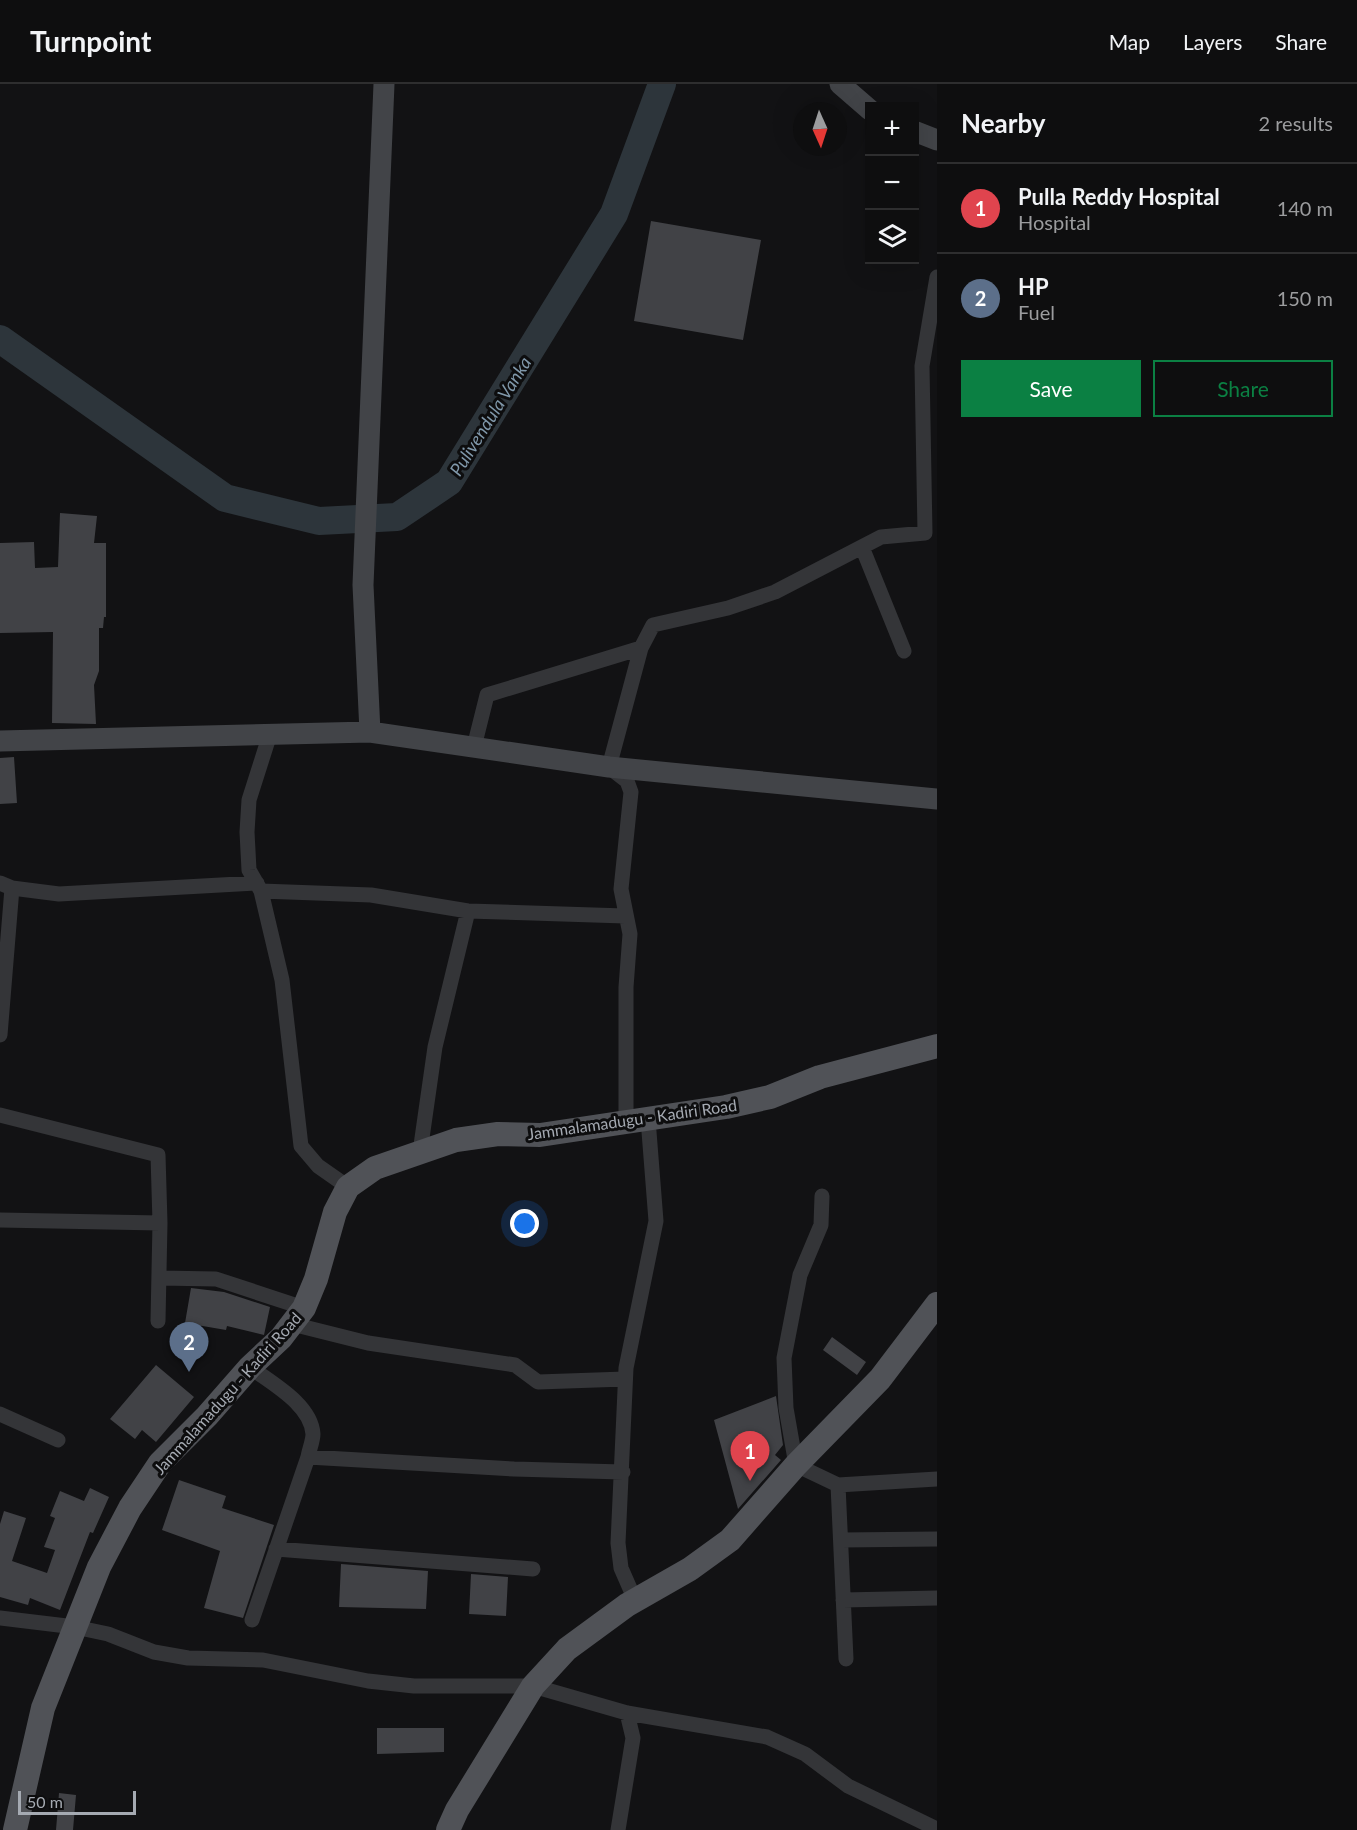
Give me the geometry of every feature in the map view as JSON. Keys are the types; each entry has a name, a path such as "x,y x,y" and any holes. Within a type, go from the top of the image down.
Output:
{"main road":[{"path":"370,732 363,585 384,84"},
{"path":"840,84 865,106"},
{"path":"919,133 937,140"},
{"path":"0,741 370,732 609,767 937,799"},
{"name":"Jammalamadugu - Kadiri Road","path":"15,1830 43,1708 99,1567 130,1508 160,1463 207,1416 250,1367 281,1338 298,1316 316,1279 335,1212 348,1187 375,1168 456,1140 498,1134 540,1135 726,1107 770,1097 820,1077 937,1046"},
{"path":"448,1830 457,1810 533,1686 567,1649 635,1600 690,1569 730,1540 796,1466 880,1379 937,1304"}],"street":[{"path":"635,1600 621,1568 618,1542 626,1379 656,1221 637,1121 626,987 630,934 621,889 631,792 627,781 609,767 641,648 653,625 728,608 775,592 881,537 925,533 922,366 937,277"},
{"path":"862,547 904,651"},
{"path":"474,747 487,695 641,648"},
{"path":"270,734 249,800 247,832 249,870 259,887 282,980 301,1146 318,1166 348,1187"},
{"path":"0,1035 6,885 59,894 259,887 371,895 468,910 625,916"},
{"path":"420,1152 435,1047 468,910"},
{"path":"0,1115 158,1155 160,1223 158,1321"},
{"path":"822,1196 821,1225 800,1275 784,1358 786,1408 796,1466 838,1485 937,1479"},
{"path":"0,1220 160,1223"},
{"path":"160,1278 216,1279 298,1316 368,1343 515,1365 538,1382 626,1379"},
{"path":"250,1367 297,1403 308,1418 313,1434 308,1457 252,1620"},
{"path":"0,1414 58,1440"},
{"path":"308,1457 513,1469 623,1472"},
{"path":"838,1485 846,1659"},
{"path":"841,1540 937,1539"},
{"path":"276,1549 533,1569"},
{"path":"843,1600 937,1598"},
{"path":"0,1618 75,1627 108,1634 154,1652 188,1658 263,1660 368,1681 414,1686 533,1686 627,1713 767,1737 806,1754 848,1786 937,1829"},
{"path":"618,1830 633,1738 627,1713"}],"building":[{"path":"651,221 761,240 743,340 634,321"},
{"path":"60,513 97,516 94,543 106,543 106,617 104,617 103,628 99,628 99,671 94,685 96,724 52,723 53,632 0,633 0,543 34,542 35,568 58,567"},
{"path":"14,757 17,803 0,804 0,758"},
{"path":"191,1288 224,1292 270,1307 264,1335 227,1326 226,1330 185,1323"},
{"path":"832,1337 866,1362 857,1375 823,1350"},
{"path":"156,1365 194,1397 156,1442 142,1430 135,1439 110,1419"},
{"path":"776,1396 783,1445 775,1455 781,1460 738,1509 714,1420"},
{"path":"179,1480 226,1496 222,1508 274,1525 243,1618 204,1608 220,1551 162,1530"},
{"path":"90,1488 109,1497 93,1533 90,1532 60,1610 30,1598 28,1605 0,1597 0,1524 4,1511 26,1518 12,1561 47,1573 55,1550 44,1547 55,1518 50,1516 60,1491 84,1501"},
{"path":"341,1564 428,1571 426,1609 339,1607"},
{"path":"471,1574 508,1577 506,1616 469,1614"},
{"path":"377,1728 444,1728 444,1752 377,1754"},
{"path":"59,1793 76,1795 73,1830 56,1830"}],"waterway":[{"name":"Pulivendula Vanka","path":"0,339 225,498 319,521 397,517 449,482 614,214 662,84"}],"place":[{"name":"HP","path":"189,1372"},
{"name":"Pulla Reddy Hospital","path":"750,1481"}]}
